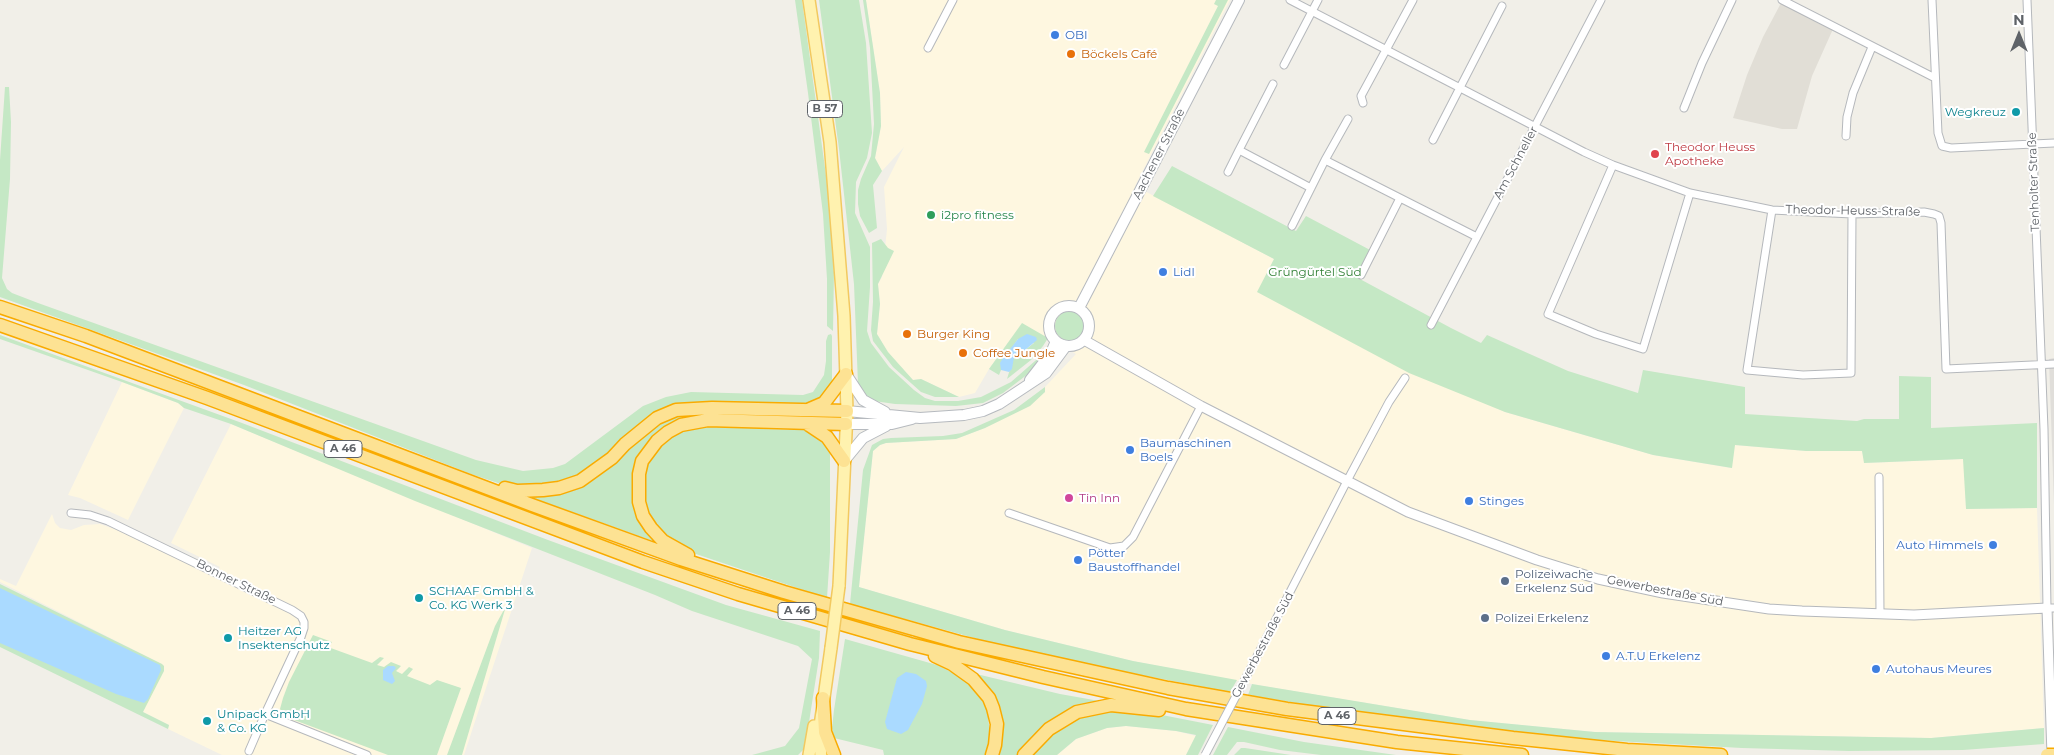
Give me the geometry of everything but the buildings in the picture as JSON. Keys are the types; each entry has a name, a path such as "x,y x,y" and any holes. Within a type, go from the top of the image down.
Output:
{"highway":[{"name":"A 46","path":"0,307 86,336 542,508 741,578 959,642 1168,688 1287,709 1377,722 1627,750 1722,755"},
{"name":"A 46","path":"0,325 207,398 643,562 738,594 910,644 1043,677 1186,709 1397,742 1522,755"},
{"path":"804,416 824,403 846,374"},
{"name":"A 46","path":"441,469 517,491 559,488 580,480 595,471 657,418 666,413 712,408 804,416"},
{"path":"804,416 827,437 844,461"},
{"path":"741,578 688,555 663,540 651,528 643,516 639,502 638,474 642,461 649,449 668,432 694,422 804,416 846,418"},
{"path":"910,644 952,664 982,688 989,698 996,716 997,732 992,755"},
{"path":"823,698 825,732 834,755"},
{"name":"A 46","path":"1024,755 1049,729 1066,718 1086,709 1111,705 1158,710 1186,709"},
{"path":"2047,755 2053,755"}],"main road":[{"name":"B 57","path":"809,0 830,142 836,198 844,307 846,374 846,418 838,586 819,734 821,755"},
{"name":"Aachener Straße","path":"1079,308 1239,0"},
{"path":"1066,306 1079,308 1084,312 1089,322 1089,330 1084,340 1075,346 1061,344 1051,334 1048,325 1054,313 1066,306"},
{"path":"846,418 920,418 964,415 983,410 999,404 1025,387 1061,344"},
{"path":"846,374 863,400 891,419"},
{"path":"844,461 863,438 891,419"},
{"name":"B 57","path":"809,755 815,719 823,698"}],"street":[{"path":"928,48 953,0"},
{"name":"Theodor-Heuss-Straße","path":"1290,0 1613,165 1690,193 1772,210 1852,214 1924,212 1939,216 1941,223 1946,369 2041,364"},
{"path":"1284,64 1318,0"},
{"path":"1363,103 1361,96 1413,0"},
{"name":"Am Schneller","path":"1431,325 1601,0"},
{"path":"1684,108 1702,63 1732,0"},
{"path":"1782,0 1935,78"},
{"path":"1932,0 1938,133 1942,146 1951,148 2054,143"},
{"name":"Tenholter Straße","path":"2027,0 2050,608 2053,755"},
{"path":"1433,140 1502,6"},
{"path":"1846,136 1847,117 1852,93 1872,47"},
{"path":"1228,172 1273,84"},
{"path":"1292,226 1348,119"},
{"path":"1239,150 1311,188"},
{"path":"1325,160 1476,237"},
{"path":"1613,165 1548,314 1596,334 1643,349 1690,193"},
{"path":"1361,275 1400,198"},
{"path":"1772,210 1747,370 1803,375 1851,373 1852,214"},
{"name":"Gewerbestraße Süd","path":"1084,340 1201,406 1408,512 1540,561 1598,579 1663,593 1769,609 1914,615 2050,608"},
{"path":"2041,364 2054,364"},
{"name":"Gewerbestraße Süd","path":"1205,755 1347,481 1389,402 1405,378"},
{"path":"1009,513 1110,548 1124,546 1133,537 1201,406"},
{"path":"1879,477 1880,614"},
{"name":"Bonner Straße","path":"71,513 90,515 108,521 301,616 304,628 301,638 265,714"},
{"path":"249,752 265,714 367,755"}],"shaded area":[{"path":"866,0 1230,0 1135,186 1274,259 1258,292 1505,412 1653,455 1731,468 1734,445 1806,451 1862,451 1865,463 1964,459 1966,509 2037,508 2044,728 1931,738 1595,732 1470,720 1257,685 1133,661 1005,630 859,587 873,451 886,443 956,439 985,428 1045,392 1045,387 1076,354 1022,324 989,369 975,393 959,397 921,379 913,380 888,353 877,334 880,304 878,284 882,277 887,229 884,187 904,147 882,171 875,158 881,126 880,93"},
{"path":"1781,3 1833,29 1812,76 1797,129 1782,129 1733,118 1747,75 1763,37"},
{"path":"2054,358 2054,504 2049,359"},
{"path":"122,382 178,403 184,408 128,520 80,498 68,495"},
{"path":"231,424 532,548 464,755 222,755 168,729 169,725 143,712 162,664 0,582 0,579 16,586 52,514 55,523 60,528 71,530 84,525 100,524 214,575 220,567 171,543"},
{"path":"1126,726 1176,731 1196,736 1186,755 1057,755 1076,739 1107,728"}],"green space":[{"path":"795,0 802,0 828,190 834,272 833,331 827,326 827,279 823,214"},
{"path":"819,0 859,0 866,43 872,133 867,158 856,182 855,213 870,247 867,331 871,343 889,367 914,390 925,398 935,401 958,401 981,397 1011,382 1043,354 1045,356 1028,374 1003,393 983,403 956,406 895,404 874,401 867,398 858,384 854,284 839,149"},
{"path":"863,0 866,0 880,93 881,126 875,158 882,171 873,185 877,228 869,233 860,216 858,204 858,190 871,156 874,124 870,48"},
{"path":"1216,0 1228,0 1149,154 1144,152 1218,6 1214,4"},
{"path":"5,87 9,87 11,122 10,179 2,278 7,289 12,293 38,303 476,460 523,471 553,468 565,464 643,406 666,397 691,392 803,395 813,392 824,375 826,341 828,335 831,334 832,386 816,405 675,408 572,481 523,488 498,483 471,474 244,385 0,297 0,160"},
{"name":"Grüngürtel Süd","path":"1172,166 1296,231 1306,216 1372,251 1358,278 1481,343 1487,335 1568,371 1638,393 1643,370 1745,387 1745,414 1857,421 1864,419 1899,419 1899,376 1931,377 1931,428 2037,423 2037,508 1966,509 1963,459 1864,463 1862,451 1806,451 1735,445 1732,468 1653,455 1505,412 1409,373 1257,292 1274,259 1153,196"},
{"path":"881,239 888,248 894,251 878,284 880,304 877,334 888,352 913,380 921,379 959,397 935,397 921,392 893,367 873,341 871,330 873,302 872,243"},
{"path":"1070,311 1081,315 1085,326 1081,337 1070,341 1059,337 1055,326 1059,315"},
{"path":"1022,323 1048,338 1031,360 1007,379 1014,356 1023,356 1025,350 1034,343 1018,339 1001,363 999,375 989,369"},
{"path":"0,335 242,423 548,540 726,605 820,631 819,658 805,748 798,755 752,755 785,746 799,728 812,659 798,646 692,611 415,501 231,424 184,408 178,403 0,339"},
{"path":"1045,387 1045,392 1030,406 985,428 956,439 886,443 873,451 859,587 1005,630 1133,661 1237,680 1230,692 1011,648 850,604 863,470 872,445 883,439 943,436 962,433 1014,410"},
{"path":"806,413 806,417 676,421 661,430 640,453 632,472 632,492 636,508 661,544 522,494 560,491 637,436 673,414"},
{"path":"730,424 761,429 811,430 827,445 830,453 830,552 827,598 684,550 669,540 649,519 642,498 641,473 665,438 684,427"},
{"path":"0,584 162,664 164,671 143,712 169,725 168,729 0,647"},
{"path":"506,606 462,755 447,755 495,626"},
{"path":"313,635 332,642 328,647 372,663 380,657 384,658 377,665 384,667 391,662 401,666 396,671 402,674 409,667 413,669 407,676 430,685 437,680 461,688 437,755 388,755 286,717 280,709 283,698"},
{"path":"845,639 937,665 965,679 987,709 990,733 985,755 884,755 883,750 834,738 832,728 834,710"},
{"path":"968,672 1060,694 1105,702 1088,706 1020,755 996,755 1001,730"},
{"path":"1252,684 1470,720 1595,732 1931,738 2044,728 2044,744 1963,750 1849,751 1742,748 1543,737 1386,718 1248,695"},
{"path":"1115,711 1162,715 1213,725 1198,755 1186,755 1196,735 1126,726 1107,728 1076,739 1057,755 1032,755 1052,734 1083,716"},
{"path":"1228,727 1304,742 1396,755 1321,755 1237,742 1227,755 1213,755"},
{"path":"1241,748 1245,748 1291,755 1234,755"}],"water":[{"path":"1027,334 1036,337 1037,340 1025,350 1023,356 1014,357 1012,369 1009,372 1001,370 1000,363 1003,358 1018,339"},
{"path":"0,588 160,665 161,670 148,699 144,703 116,694 0,643"},
{"path":"388,666 396,668 392,673 395,681 392,684 383,680 383,670"},
{"path":"906,672 916,674 926,681 927,686 922,704 908,730 901,734 887,729 885,722 897,678"}],"place":[{"name":"OBI","path":"1055,35"},
{"name":"Böckels Café","path":"1071,54"},
{"name":"Wegkreuz","path":"2016,112"},
{"name":"Theodor Heuss Apotheke","path":"1655,154"},
{"name":"i2pro fitness","path":"931,215"},
{"name":"Lidl","path":"1163,272"},
{"name":"Burger King","path":"907,334"},
{"name":"Coffee Jungle","path":"963,353"},
{"name":"Baumaschinen Boels","path":"1130,450"},
{"name":"Tin Inn","path":"1069,498"},
{"name":"Stinges","path":"1469,501"},
{"name":"Auto Himmels","path":"1993,545"},
{"name":"Pötter Baustoffhandel","path":"1078,560"},
{"name":"Polizeiwache Erkelenz Süd","path":"1505,581"},
{"name":"SCHAAF GmbH & Co. KG Werk 3","path":"419,598"},
{"name":"Polizei Erkelenz","path":"1485,618"},
{"name":"Heitzer AG Insektenschutz","path":"228,638"},
{"name":"A.T.U Erkelenz","path":"1606,656"},
{"name":"Autohaus Meures","path":"1876,669"},
{"name":"Unipack GmbH & Co. KG","path":"207,721"}]}
